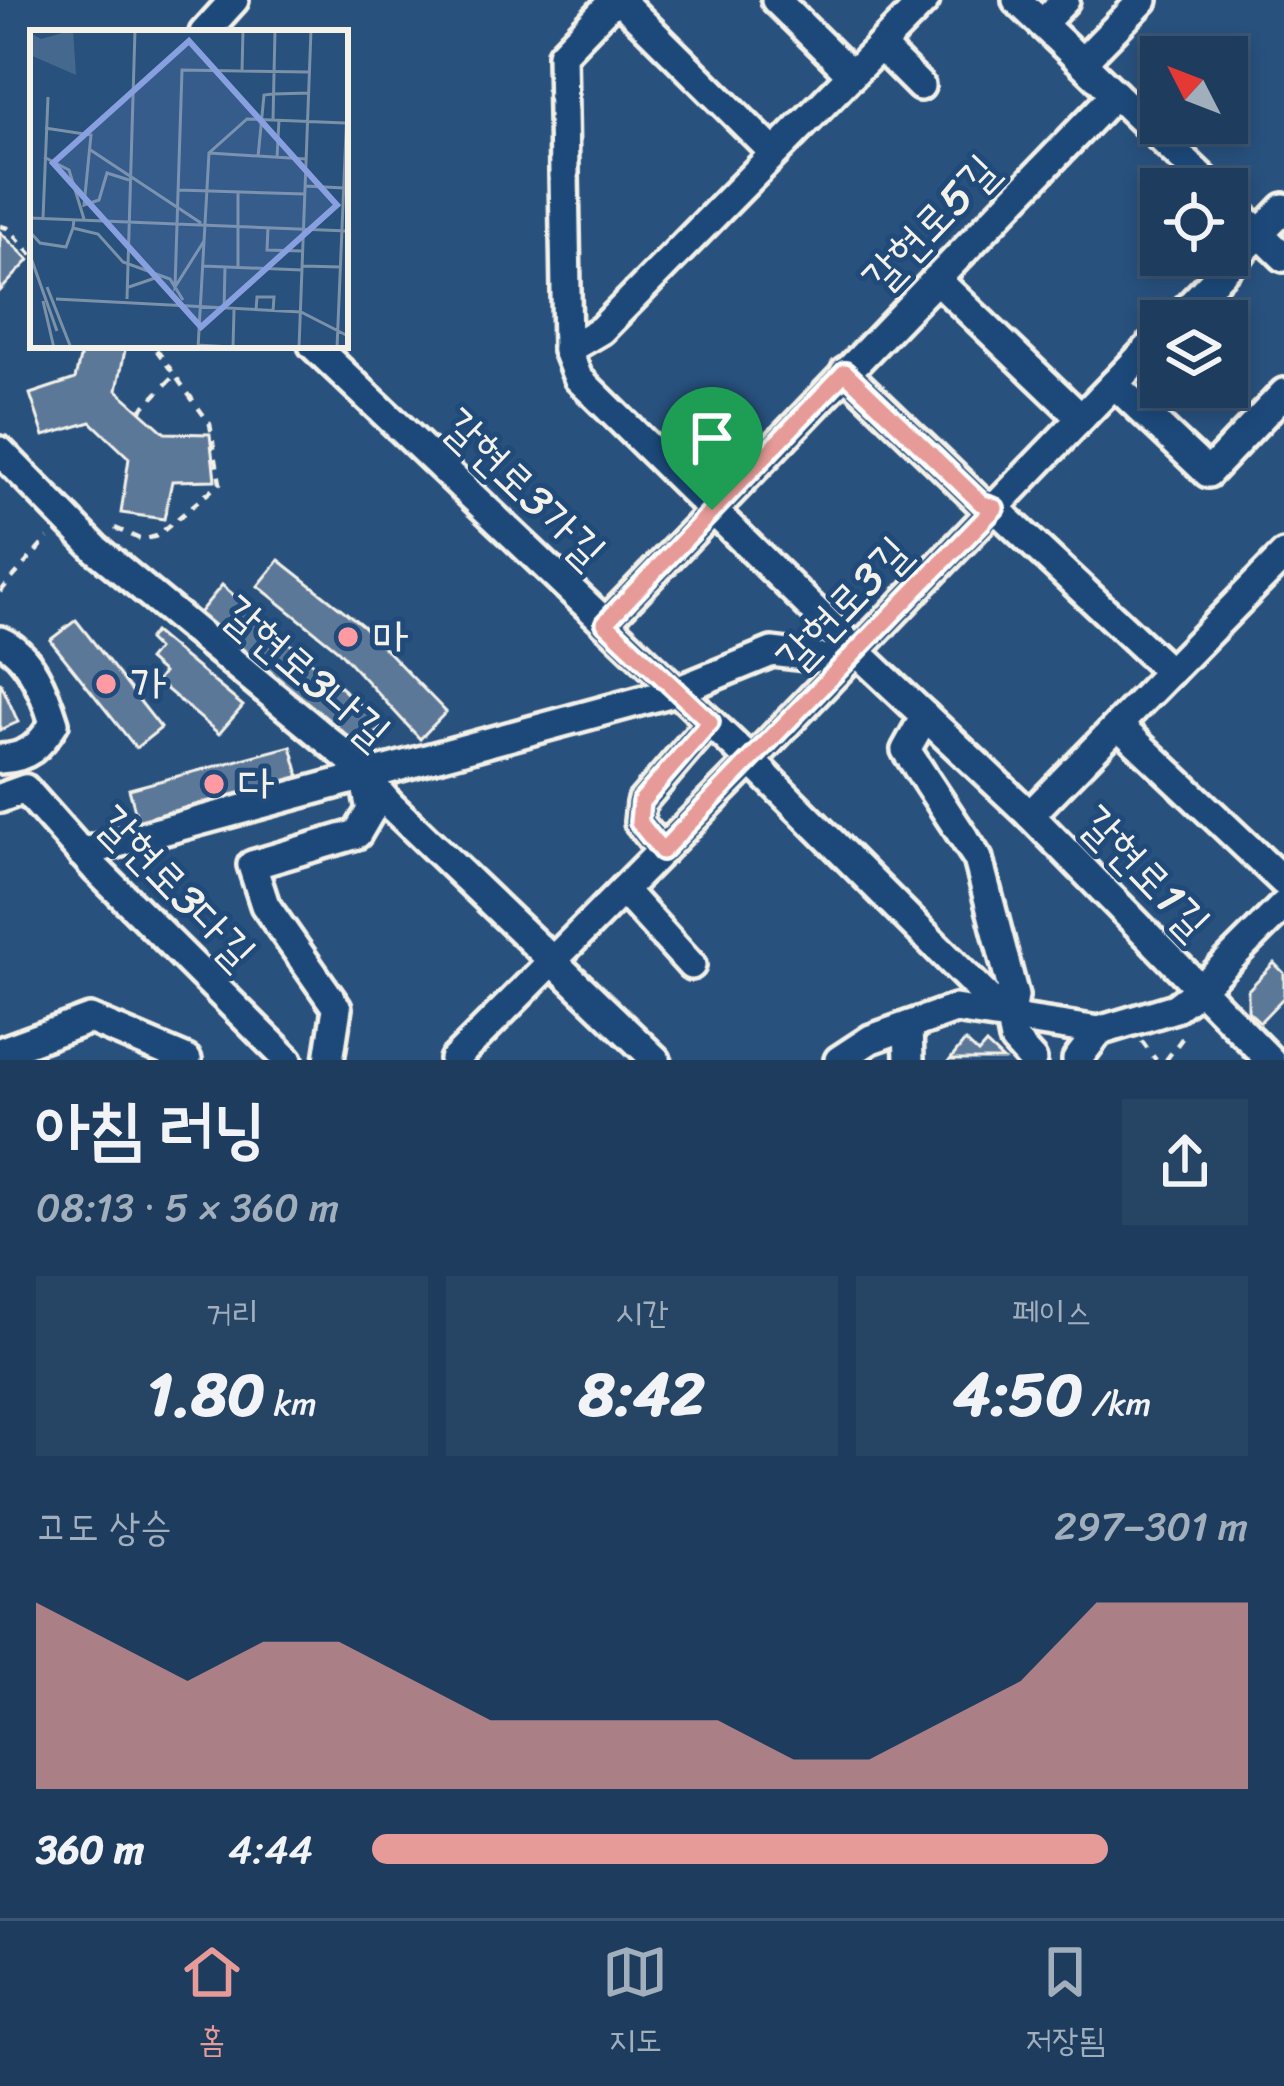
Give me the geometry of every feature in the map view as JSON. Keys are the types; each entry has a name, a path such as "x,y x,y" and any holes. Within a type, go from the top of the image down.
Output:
{"street":[{"path":"207,30 234,0"},
{"path":"614,0 562,54 567,350 578,378 856,652"},
{"path":"625,0 774,153"},
{"path":"776,0 852,74"},
{"path":"567,350 601,330 925,0"},
{"path":"1017,0 1192,168"},
{"path":"1042,24 1065,0"},
{"path":"1082,62 1143,0"},
{"path":"880,46 920,86"},
{"name":"갈현로5길","path":"605,623 1114,94"},
{"path":"1195,300 1284,208"},
{"path":"1248,222 1284,257"},
{"path":"935,279 1082,418"},
{"name":"갈현로3가길","path":"317,348 751,761"},
{"name":"갈현로3길","path":"454,1060 751,761 1140,357"},
{"path":"845,372 981,503 995,508 1170,672"},
{"path":"1114,384 1208,472 1284,393"},
{"name":"갈현로3나길","path":"0,451 97,550 350,759 553,962"},
{"name":"갈현로1길","path":"1030,814 1283,559"},
{"path":"0,641 10,645 30,669 54,723 28,755 0,759"},
{"path":"81,853 677,691 772,652 829,659 856,652"},
{"name":"갈현로1길","path":"856,652 1030,814 1200,989"},
{"path":"925,716 906,750 978,859 1014,996 1010,1020 1014,1040 1033,1060"},
{"path":"662,851 639,822 641,802 710,722"},
{"name":"갈현로1길","path":"1118,724 1284,882"},
{"path":"751,761 1010,1020"},
{"name":"갈현로3다길","path":"329,1060 337,1008 265,905 252,865 358,834 371,810 364,776"},
{"name":"갈현로3다길","path":"0,798 25,789 81,853 288,1060"},
{"path":"623,890 691,965"},
{"name":"갈현로1길","path":"1100,1031 1175,1008 1284,904"},
{"path":"553,962 656,1060"},
{"path":"1200,989 1270,1060"},
{"path":"839,1060 871,1039 955,1009 1100,1031"},
{"path":"0,1052 90,1019 187,1060"},
{"path":"908,1026 909,1060"},
{"path":"1077,1060 1100,1031"}],"path":[{"path":"0,226 8,228 30,253"},
{"path":"107,525 142,539 157,536 220,483 211,424 155,348"},
{"path":"140,411 175,375"},
{"path":"0,592 66,518"}],"building":[{"path":"0,232 29,260 0,291"},
{"path":"82,348 125,348 117,390 165,433 210,434 215,480 172,481 164,519 121,513 129,458 91,422 44,436 30,394 75,379"},
{"name":"마","path":"279,560 362,625 446,712 420,739 338,650 258,586"},
{"path":"222,585 384,725 360,752 199,613"},
{"name":"가","path":"76,620 161,728 136,748 50,640"},
{"path":"154,632 243,706 219,734 157,681 163,673 148,660 157,649 148,640"},
{"path":"0,681 18,722 0,730"},
{"name":"다","path":"291,746 300,779 138,822 129,789"},
{"path":"1274,963 1284,973 1284,997 1260,1022 1248,1011 1248,990"},
{"path":"965,1041 978,1053 986,1044 1003,1060 950,1060"}],"place":[{"name":"마","path":"348,637"},
{"name":"가","path":"106,684"},
{"name":"다","path":"214,784"}],"route":[{"path":"845,372 981,503 995,508 662,851 639,822 641,802 710,722 605,623 712,510 845,372"}]}
